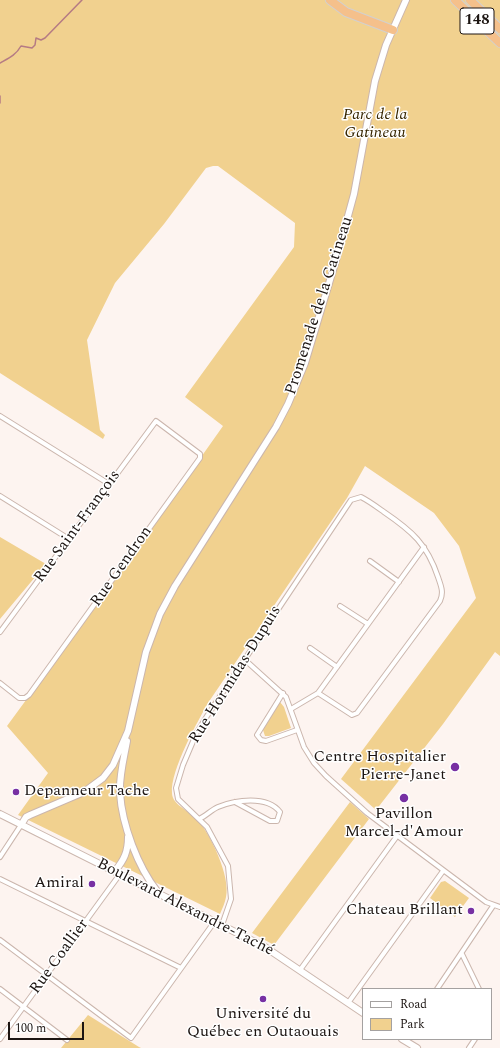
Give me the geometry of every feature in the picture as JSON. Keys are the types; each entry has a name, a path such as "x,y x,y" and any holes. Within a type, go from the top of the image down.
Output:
{"highway":[{"path":"330,0 346,12 394,27"},
{"path":"338,0 353,10 394,27"},
{"name":"148","path":"455,0 500,43"},
{"name":"148","path":"470,0 500,29"}],"street":[{"name":"Promenade de la Gatineau","path":"158,893 142,868 128,830 121,801 120,786 130,724 146,652 160,614 178,580 278,422 302,369 346,226 354,194 372,91 394,27 406,0"},
{"path":"0,416 109,484"},
{"name":"Rue Saint-François","path":"1,630 156,422"},
{"name":"Rue Gendron","path":"0,683 19,698 24,698 29,695 200,458 200,454 156,422"},
{"path":"0,496 69,539"},
{"name":"Rue Hormidas-Dupuis","path":"222,925 231,899 228,866 216,841 199,819 178,799 176,793 179,779 197,732 244,659 351,500 356,497 363,498 406,527 424,547"},
{"path":"291,709 318,693 424,547 432,560 441,586 441,597 366,703 357,714 352,715 318,693"},
{"path":"370,561 399,582"},
{"path":"340,606 368,624"},
{"path":"310,648 337,667"},
{"path":"244,659 283,694 291,709 297,730 308,754 319,769 351,799 398,836 493,906 500,908"},
{"path":"283,694 257,735 261,740 266,741 297,730"},
{"name":"Promenade de la Gatineau","path":"21,825 26,817 77,796 103,778 117,758 130,724"},
{"path":"199,819 217,808 235,802 248,800 267,804 277,809 280,815 277,821 270,821 235,802"},
{"name":"Boulevard Alexandre-Taché","path":"0,814 215,921 265,948 362,1012"},
{"path":"0,857 21,825"},
{"name":"Promenade de la Gatineau","path":"117,873 127,853 128,830"},
{"path":"300,970 398,836"},
{"path":"348,1003 443,870"},
{"name":"Rue Coallier","path":"0,1040 23,1006 86,922 117,873"},
{"path":"0,879 181,968"},
{"path":"438,988 493,906"},
{"path":"0,940 131,1038 215,921"},
{"path":"462,954 479,988"},
{"path":"0,989 67,1040"},
{"path":"404,1040 416,1048"}],"green space":[{"name":"Parc de la Gatineau","path":"0,0 500,0 500,656 495,652 443,724 376,810 341,779 476,598 459,546 434,513 365,466 347,498 210,700 186,746 175,772 172,793 173,797 178,804 197,819 208,834 222,867 227,888 226,899 220,914 18,815 48,773 7,726 122,569 223,426 185,397 294,247 295,223 218,166 206,168 164,224 115,283 87,340 100,430 105,435 103,439 0,373"},
{"path":"0,537 46,564 0,619"},
{"path":"280,702 284,707 291,728 265,736 263,730"},
{"path":"350,802 369,819 274,945 252,933"},
{"path":"445,881 469,898 455,917 430,898 441,882"},
{"path":"88,1015 139,1047 141,1048 61,1048"}],"waterway":[{"path":"0,63 15,54 21,46 32,48 35,45 36,38 41,40 45,38 82,0"},
{"path":"0,96 0,103"}],"place":[{"name":"Centre Hospitalier Pierre-Janet","path":"455,767"},
{"name":"Depanneur Tache","path":"16,792"},
{"name":"Pavillon Marcel-d'Amour","path":"404,798"},
{"name":"Amiral","path":"92,884"},
{"name":"Chateau Brillant","path":"471,911"},
{"name":"Université du Québec en Outaouais","path":"263,999"}]}
